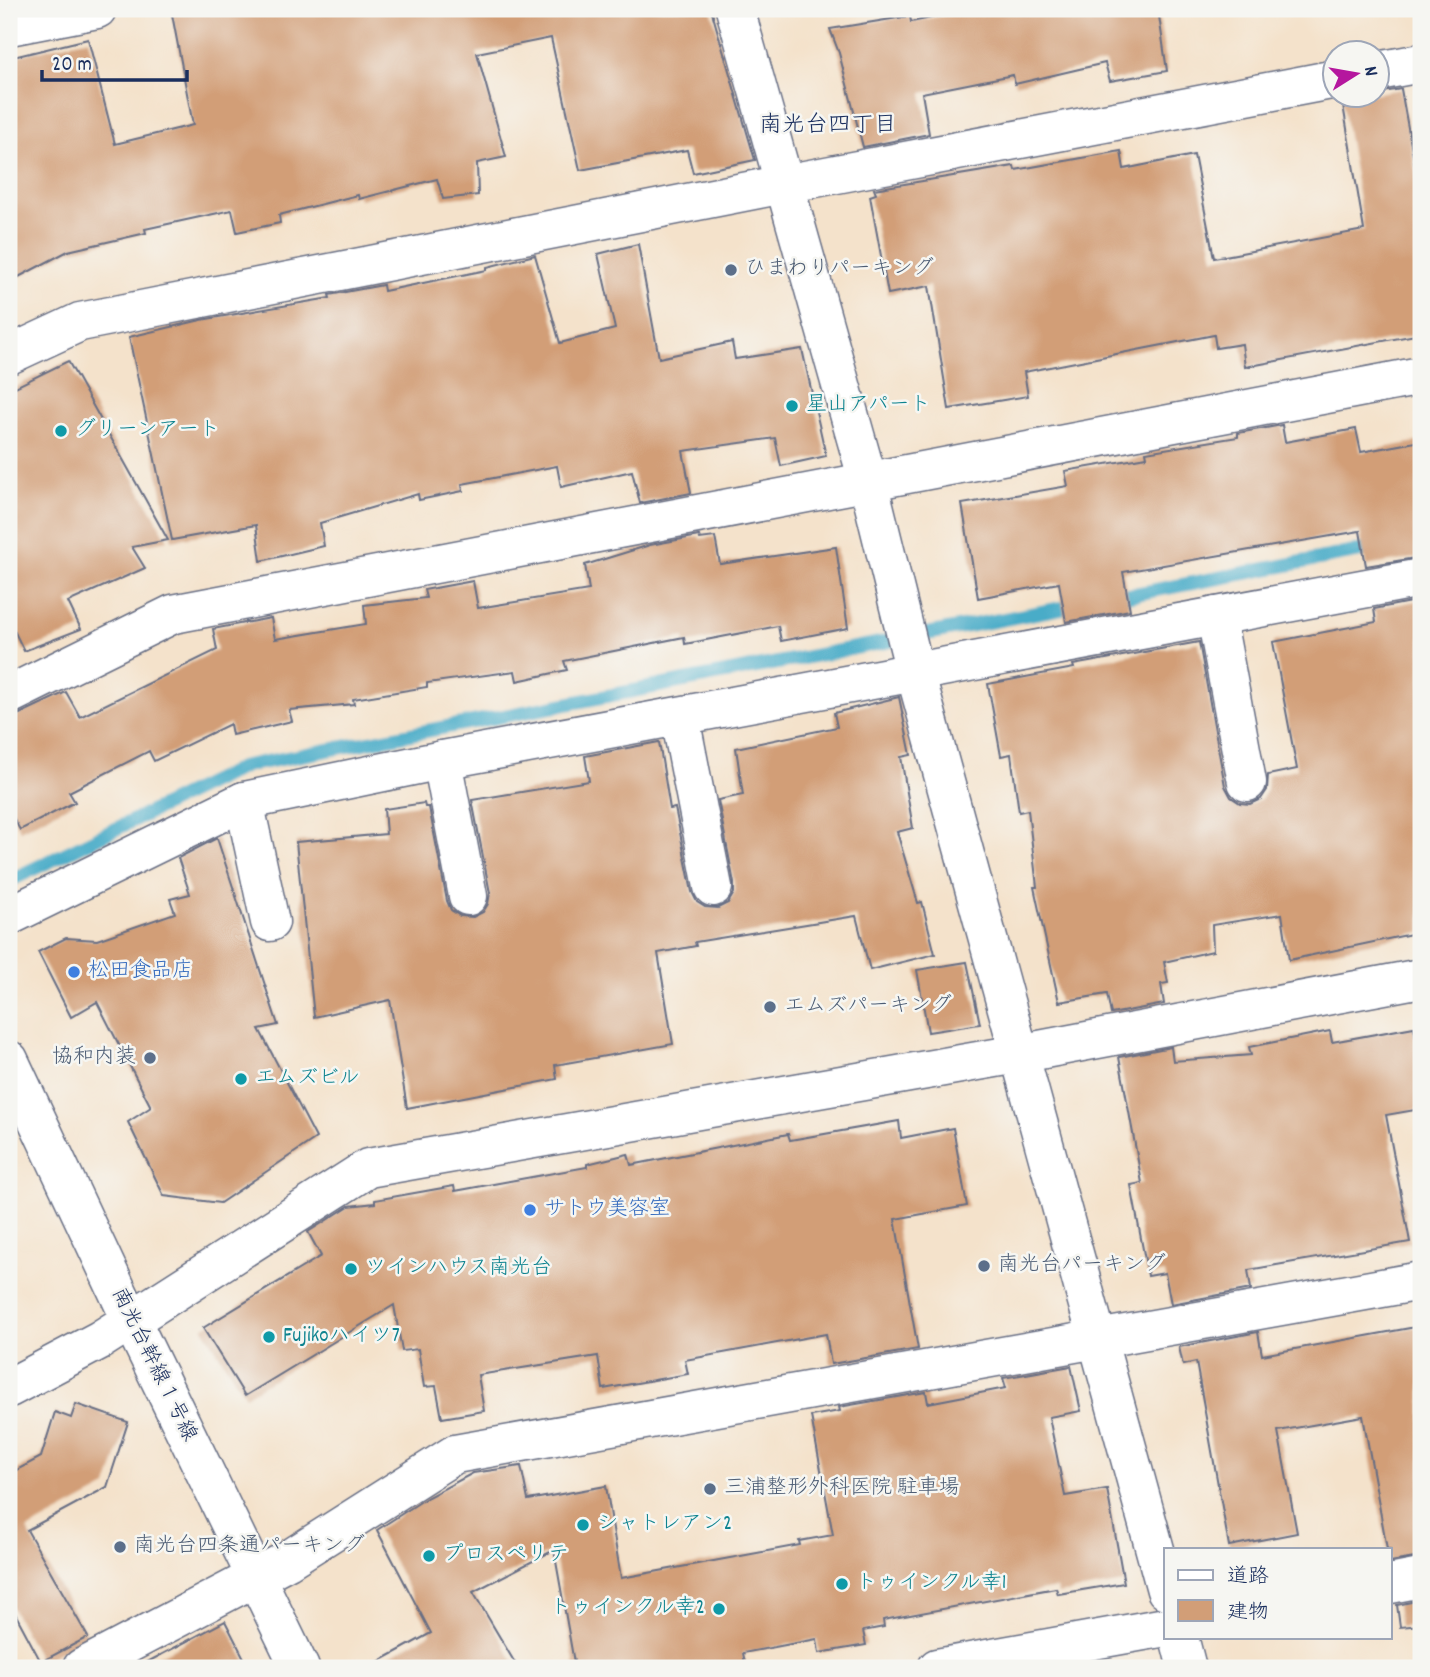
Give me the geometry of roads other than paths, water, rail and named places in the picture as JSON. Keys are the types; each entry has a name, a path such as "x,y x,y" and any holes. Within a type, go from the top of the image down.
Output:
{"street":[{"path":"9,26 97,9"},
{"path":"736,9 868,481 910,653 1164,1583"},
{"path":"1392,68 1421,63"},
{"path":"9,355 80,322 1322,81"},
{"path":"9,695 173,614 1421,376"},
{"path":"9,916 244,801 442,760 680,716 910,653 1216,616 1421,578"},
{"path":"1216,616 1247,782"},
{"path":"680,716 713,887"},
{"path":"442,760 468,896"},
{"path":"244,801 270,922"},
{"path":"9,1388 100,1340 368,1168 1018,1054 1421,978"},
{"name":"南光台幹線１号線","path":"9,1060 131,1320 300,1668"},
{"path":"82,1668 288,1560 456,1454 1421,1281"},
{"path":"1392,1584 1421,1578"},
{"path":"937,1668 1164,1626"},
{"path":"1179,1638 1187,1668"}],"waterway":[{"path":"1109,599 1381,547"},
{"path":"9,881 245,766 1082,604"}],"place":[{"name":"ひまわりパーキング","path":"731,270"},
{"name":"星山アパート","path":"792,406"},
{"name":"グリーンアート","path":"61,431"},
{"name":"松田食品店","path":"74,972"},
{"name":"エムズパーキング","path":"770,1007"},
{"name":"協和内装","path":"150,1058"},
{"name":"エムズビル","path":"241,1079"},
{"name":"サトウ美容室","path":"530,1210"},
{"name":"南光台パーキング","path":"984,1266"},
{"name":"ツインハウス南光台","path":"351,1269"},
{"name":"Fujikoハイツ7","path":"269,1337"},
{"name":"三浦整形外科医院 駐車場","path":"710,1489"},
{"name":"シャトレアン2","path":"583,1525"},
{"name":"南光台四条通パーキング","path":"120,1547"},
{"name":"プロスペリテ","path":"429,1556"},
{"name":"トゥインクル幸1","path":"842,1584"},
{"name":"トゥインクル幸2","path":"719,1609"}],"district":[{"name":"南光台四丁目","path":"828,126"}]}
